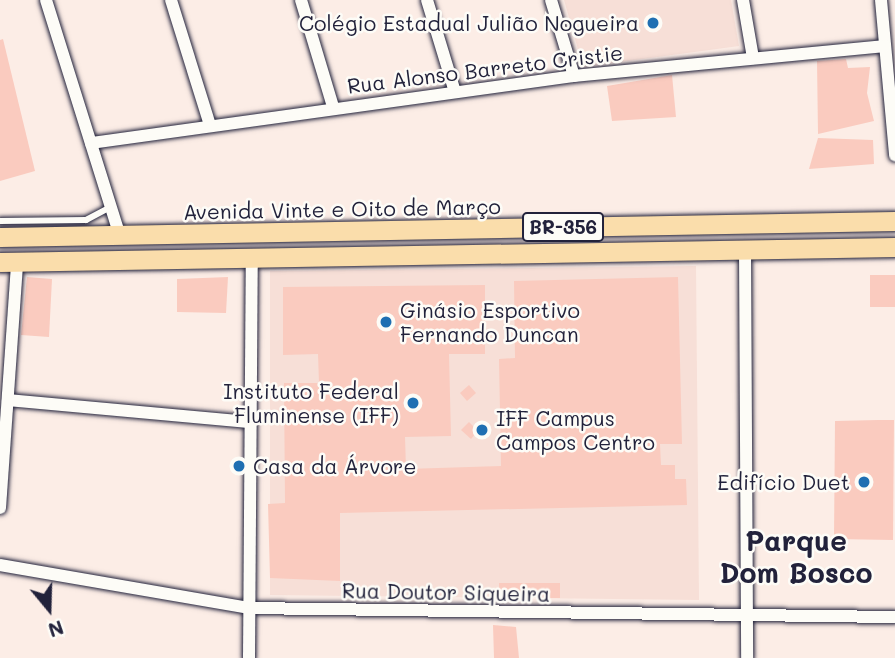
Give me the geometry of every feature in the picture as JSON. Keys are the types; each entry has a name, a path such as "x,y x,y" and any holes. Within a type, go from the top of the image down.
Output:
{"main road":[{"name":"Avenida Vinte e Oito de Março","path":"0,237 895,221"},
{"path":"252,257 266,243 372,231"},
{"path":"769,248 778,241 895,239"},
{"path":"9,262 895,247"}],"street":[{"path":"46,0 120,236"},
{"path":"171,0 209,125"},
{"path":"301,0 333,107"},
{"path":"427,0 455,92"},
{"path":"551,0 574,76"},
{"path":"743,0 753,58"},
{"path":"881,0 895,155"},
{"name":"Rua Alonso Barreto Cristie","path":"91,143 333,107 574,76 885,46"},
{"path":"745,248 747,658"},
{"path":"249,658 252,257"},
{"path":"0,508 8,400 9,262"},
{"path":"8,400 251,422"},
{"name":"Rua Doutor Siqueira","path":"0,565 248,608 895,617"}],"lane":[{"path":"0,221 86,220 111,206"}],"shaded area":[{"name":"Colégio Estadual Julião Nogueira","path":"564,0 731,0 739,46 583,67"},
{"name":"IFF Campus Campos Centro","path":"696,266 699,600 270,595 270,271"}],"building":[{"path":"3,39 35,171 0,181 0,40"},
{"path":"846,59 848,68 870,67 867,93 874,121 818,134 817,61"},
{"path":"672,75 676,117 612,121 607,86"},
{"path":"818,138 873,140 874,164 809,169"},
{"path":"870,275 895,275 895,307 870,307"},
{"path":"27,277 52,279 49,337 21,335"},
{"path":"228,277 226,313 177,312 177,279"},
{"name":"IFF Campus Campos Centro","path":"678,277 682,444 660,444 661,465 675,465 675,479 686,479 687,505 340,513 340,581 270,578 268,504 285,503 284,383 319,383 318,354 283,355 283,287 485,285 485,354 449,354 451,436 405,437 406,469 501,466 499,359 515,358 514,281"},
{"path":"469,385 476,393 467,401 460,393"},
{"name":"Edifício Duet","path":"894,420 893,540 834,539 835,421"},
{"path":"469,422 478,431 471,439 461,430"},
{"path":"499,583 560,583 560,598 499,598"},
{"path":"493,625 516,627 519,658 494,658"}],"place":[{"name":"Colégio Estadual Julião Nogueira","path":"653,23"},
{"name":"Ginásio Esportivo Fernando Duncan","path":"386,322"},
{"name":"Instituto Federal Fluminense (IFF)","path":"413,403"},
{"name":"IFF Campus Campos Centro","path":"482,430"},
{"name":"Casa da Árvore","path":"239,466"},
{"name":"Edifício Duet","path":"864,482"}],"district":[{"name":"Parque Dom Bosco","path":"796,556"}]}
